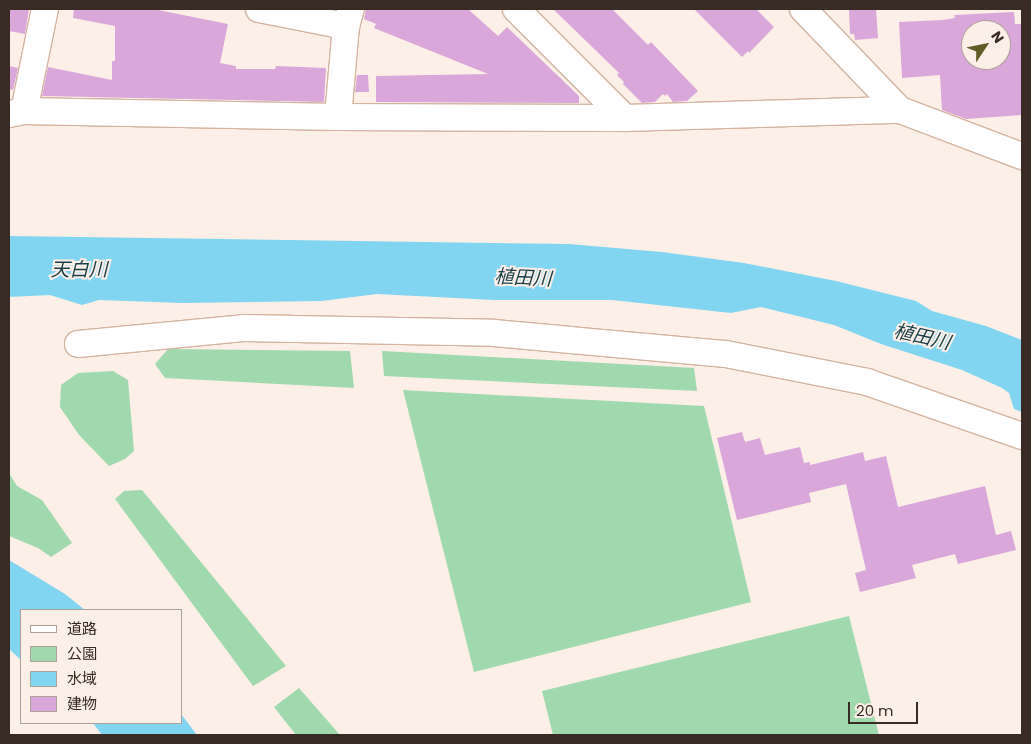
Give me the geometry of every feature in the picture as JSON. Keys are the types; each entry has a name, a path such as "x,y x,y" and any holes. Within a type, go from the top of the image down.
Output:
{"street":[{"path":"44,9 16,112 338,118 626,118 900,110 1022,156"},
{"path":"259,9 348,17 338,118"},
{"path":"516,9 626,118"},
{"path":"803,9 900,110"},
{"path":"78,344 253,328 494,332 716,354 867,382 1022,436"}],"green space":[{"path":"168,349 350,351 354,388 165,378 155,364"},
{"path":"382,351 694,368 697,391 384,376"},
{"path":"113,371 128,380 134,451 125,459 109,466 79,435 60,407 61,385 78,373"},
{"path":"403,390 704,406 751,602 474,672"},
{"path":"9,473 17,486 42,500 72,543 51,557 38,548 9,536"},
{"path":"142,490 286,666 253,686 115,499 124,491"},
{"path":"849,616 879,735 553,735 542,691"},
{"path":"299,688 340,735 296,735 274,707"}],"water":[{"name":"天白川","path":"9,236 569,244 662,252 744,263 836,281 916,301 932,311 986,326 1022,340 1022,412 1014,409 1009,393 1002,388 962,370 881,344 834,325 761,307 731,313 612,300 494,300 377,294 322,301 183,303 99,300 82,305 50,295 9,297"},
{"path":"9,560 65,594 84,609 20,609 20,659 9,649"},
{"path":"182,715 197,735 102,735 94,724 182,724"}],"building":[{"path":"9,9 29,9 25,34 9,31"},
{"path":"74,9 153,9 228,24 220,63 236,66 236,69 275,69 276,66 326,68 324,102 42,96 48,67 112,80 112,61 115,61 115,26 73,18"},
{"path":"366,9 468,9 498,36 507,27 579,96 579,103 376,102 376,76 488,74 374,28 376,24 364,19"},
{"path":"553,9 612,9 648,45 651,42 698,91 687,101 673,102 667,94 665,96 663,94 655,102 642,103 623,84 624,82 617,75 619,73"},
{"path":"694,9 756,9 774,27 749,53 748,51 742,57"},
{"path":"849,9 876,9 878,38 855,40 854,34 850,34"},
{"path":"1014,12 1015,24 1022,24 1022,115 966,119 942,110 940,75 902,78 899,22 955,18 954,15"},
{"path":"9,66 18,68 13,90 9,89"},
{"path":"357,75 368,75 369,92 355,92"},
{"path":"742,432 745,442 760,438 765,455 800,447 804,463 810,462 810,465 863,452 865,461 886,456 898,507 985,486 996,535 1011,531 1016,550 958,564 955,554 912,565 916,578 860,592 855,573 866,570 846,484 809,493 811,502 737,520 717,438"}],"water label":[{"name":"植田川","path":"523,278"},
{"name":"植田川","path":"922,337"}]}
